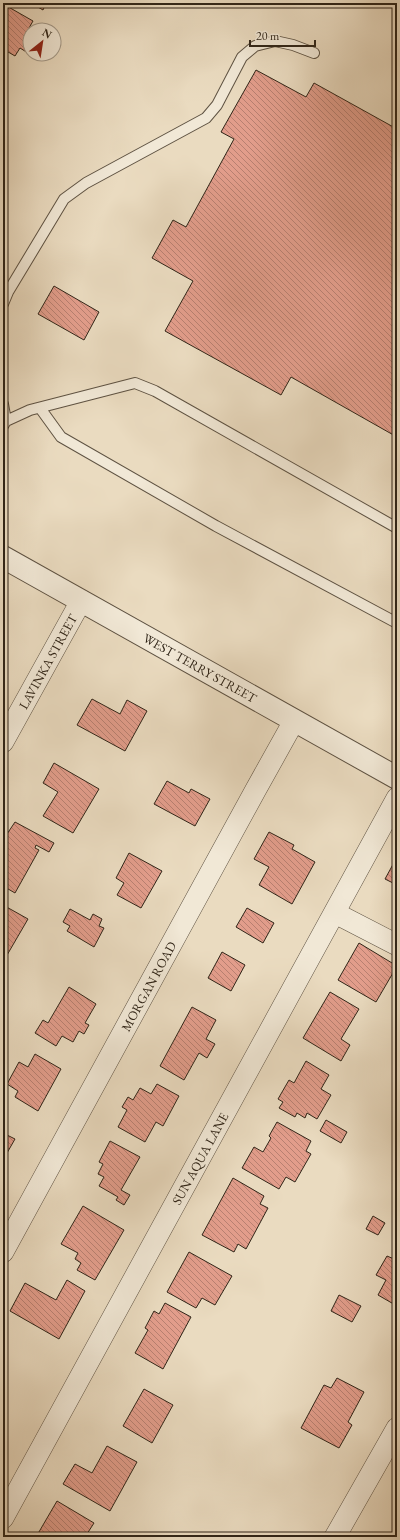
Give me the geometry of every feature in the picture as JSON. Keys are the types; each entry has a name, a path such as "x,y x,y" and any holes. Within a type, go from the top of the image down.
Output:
{"street":[{"name":"WEST TERRY STREET","path":"3,557 397,778"},
{"name":"LAVINKA STREET","path":"3,742 81,601"},
{"name":"MORGAN ROAD","path":"3,1252 254,791 294,721"},
{"name":"SUN AQUA LANE","path":"3,1518 397,798"},
{"path":"335,912 397,945"},
{"path":"335,1537 397,1428"}],"lane":[{"path":"3,304 8,292 64,199 86,183 206,118 217,105 242,57 255,46 275,41 293,45 314,53"},
{"path":"3,404 4,424 30,410 135,383 155,392 397,528"},
{"path":"40,408 60,437 216,526 397,623"}],"building":[{"path":"31,3 46,3 43,10"},
{"path":"5,5 33,21 22,22 22,49 20,48 15,56 3,49 3,8"},
{"path":"256,70 306,97 314,83 397,129 397,437 291,377 281,395 165,331 193,281 152,258 173,220 186,227 234,139 221,132"},
{"path":"54,286 99,312 84,340 38,314"},
{"path":"92,699 120,714 127,700 147,711 125,751 77,725"},
{"path":"54,763 99,789 73,833 43,816 58,792 43,783"},
{"path":"167,781 189,793 191,789 210,799 195,826 154,804"},
{"path":"15,822 54,843 49,852 36,845 35,848 39,850 15,893 3,886 3,840"},
{"path":"269,832 294,845 292,849 315,862 292,904 259,885 269,867 254,859"},
{"path":"129,853 162,871 141,908 117,895 124,883 116,878"},
{"path":"397,857 397,885 385,879"},
{"path":"3,905 28,919 3,962"},
{"path":"247,908 274,923 263,943 236,927"},
{"path":"70,909 90,920 93,914 102,919 99,926 104,928 94,947 67,931 70,926 63,922"},
{"path":"359,943 397,966 376,1002 338,980"},
{"path":"222,952 245,965 231,991 208,978"},
{"path":"69,987 96,1004 85,1023 89,1025 84,1034 79,1031 73,1042 62,1036 56,1046 35,1033 43,1020 48,1023"},
{"path":"330,992 359,1009 341,1039 350,1045 341,1061 303,1038"},
{"path":"192,1007 216,1020 206,1039 215,1044 207,1058 199,1053 184,1080 160,1066"},
{"path":"35,1054 61,1069 38,1111 15,1097 18,1091 7,1084 19,1062 28,1067"},
{"path":"306,1061 329,1075 321,1089 331,1095 317,1119 307,1113 305,1118 297,1113 295,1117 279,1108 283,1102 278,1099 289,1080 294,1083"},
{"path":"157,1084 179,1096 163,1126 156,1122 145,1142 118,1127 127,1110 122,1107 128,1097 133,1100 140,1088 151,1094"},
{"path":"326,1120 347,1132 341,1143 320,1131"},
{"path":"277,1122 311,1141 306,1151 311,1154 295,1182 286,1177 279,1189 242,1168 254,1147 263,1152 271,1138 269,1136"},
{"path":"3,1133 15,1139 3,1160"},
{"path":"110,1141 140,1157 121,1190 130,1195 124,1205 116,1200 118,1197 99,1186 104,1177 98,1174 103,1164 99,1162"},
{"path":"233,1178 264,1196 260,1204 268,1208 246,1249 238,1244 234,1252 202,1235"},
{"path":"83,1206 124,1230 95,1280 77,1270 81,1263 75,1259 78,1253 61,1244"},
{"path":"373,1216 385,1223 378,1235 366,1229"},
{"path":"189,1252 232,1276 215,1305 202,1298 196,1308 167,1292"},
{"path":"397,1255 397,1306 378,1295 386,1280 376,1275 387,1256 394,1259"},
{"path":"67,1280 85,1291 59,1339 10,1311 25,1283 56,1300"},
{"path":"339,1295 361,1306 352,1322 331,1311"},
{"path":"165,1303 191,1317 163,1369 135,1353 148,1330 145,1328 154,1311 159,1314"},
{"path":"337,1378 364,1392 348,1422 352,1425 339,1448 301,1428 324,1385 331,1388"},
{"path":"144,1389 173,1405 152,1443 123,1426"},
{"path":"107,1446 137,1462 110,1511 63,1484 75,1464 92,1473"},
{"path":"57,1501 94,1523 85,1537 36,1537"}]}
